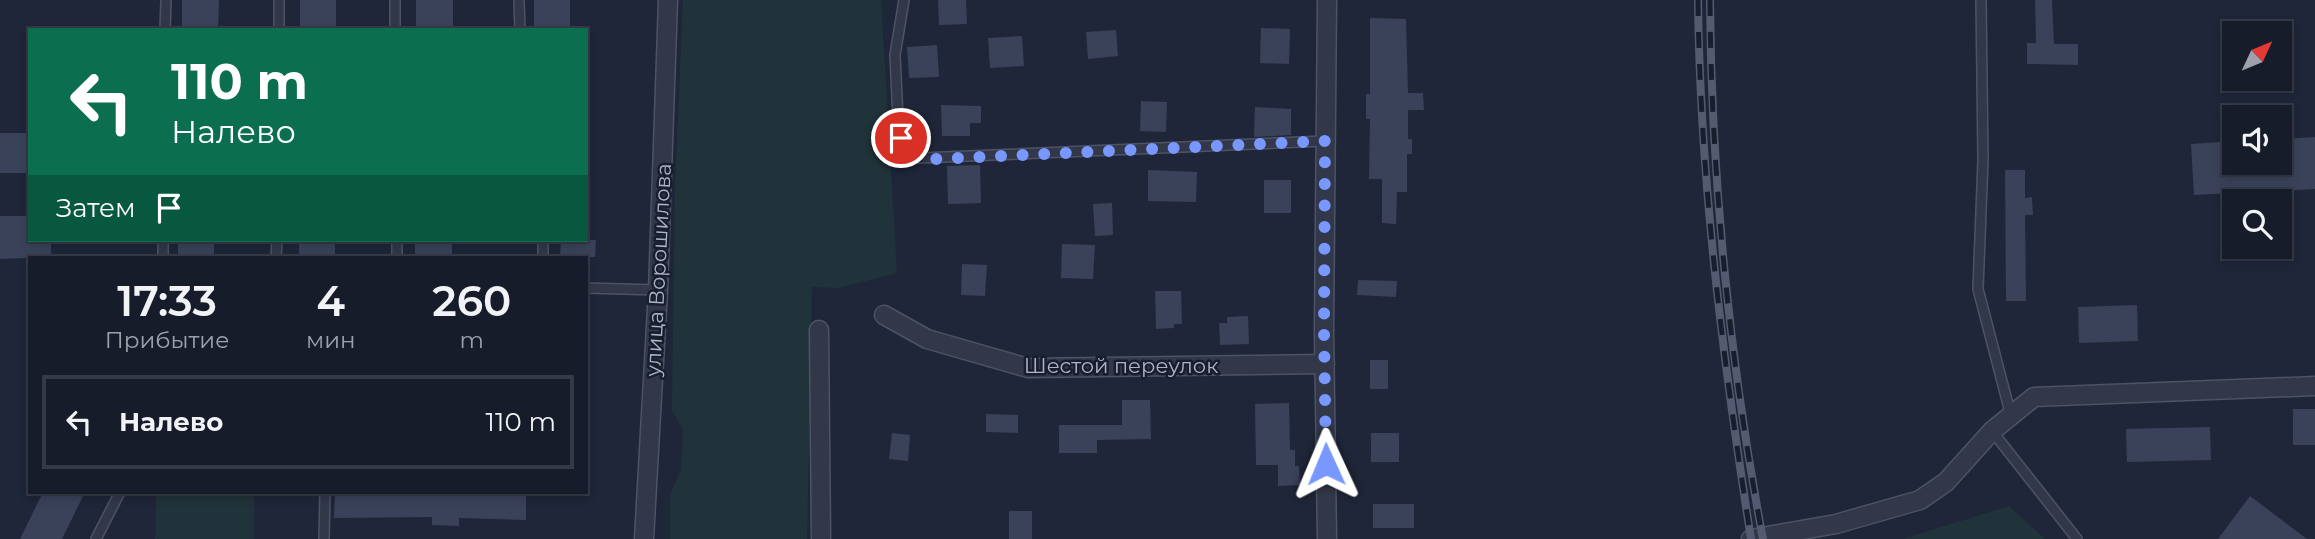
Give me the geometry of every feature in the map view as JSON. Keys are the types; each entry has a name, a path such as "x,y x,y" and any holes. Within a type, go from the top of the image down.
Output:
{"street":[{"name":"улица Ворошилова","path":"644,539 658,290 668,0"},
{"path":"1327,0 1327,539"},
{"name":"Шестой переулок","path":"884,315 927,339 1028,368 1325,364"},
{"path":"819,330 821,539"},
{"path":"1751,539 1832,532 1920,500 1946,482 1992,431 2034,397 2315,386"}],"lane":[{"path":"165,28 166,0"},
{"path":"279,0 279,28"},
{"path":"395,0 395,28"},
{"path":"519,0 520,28"},
{"path":"904,0 895,55 898,118 901,138 910,152 920,158 1325,141"},
{"path":"1981,0 1983,160 1978,289 2011,416"},
{"path":"588,288 658,290"},
{"path":"1992,431 2077,539"},
{"path":"96,539 119,494"},
{"path":"324,539 325,494"}],"shaded area":[{"path":"683,0 881,0 897,273 838,288 812,287 807,539 670,539 670,495 681,470 683,430 672,410 675,189"},
{"path":"156,494 254,494 254,539 155,539"},
{"path":"2009,506 2045,539 1903,539"}],"building":[{"path":"182,0 219,0 218,28 182,28"},
{"path":"300,0 336,0 336,28 300,28"},
{"path":"416,0 453,0 453,28 416,28"},
{"path":"534,0 570,0 570,28 534,28"},
{"path":"938,0 966,0 967,24 939,25"},
{"path":"2035,0 2052,0 2054,44 2078,44 2078,65 2027,64 2027,43 2036,43"},
{"path":"1370,18 1406,19 1408,93 1423,93 1424,110 1408,110 1408,139 1412,139 1412,154 1407,154 1407,192 1397,192 1396,224 1382,223 1382,179 1369,179 1370,119 1366,119 1366,94 1370,94"},
{"path":"1261,28 1290,29 1289,64 1260,63"},
{"path":"1116,30 1118,56 1088,59 1086,32"},
{"path":"1022,36 1024,66 990,68 988,38"},
{"path":"937,45 939,77 909,78 907,47"},
{"path":"1141,101 1167,102 1166,132 1140,131"},
{"path":"941,105 981,106 981,123 970,123 970,136 942,136"},
{"path":"1255,107 1291,109 1291,135 1254,137"},
{"path":"0,133 28,133 28,173 0,173"},
{"path":"2315,137 2315,189 2222,189 2222,194 2194,195 2191,144 2222,142 2222,175 2292,175 2292,138"},
{"path":"980,165 981,203 948,204 947,166"},
{"path":"1148,170 1197,172 1196,202 1148,201"},
{"path":"2005,170 2025,170 2025,198 2032,197 2033,215 2025,215 2026,301 2006,301"},
{"path":"1264,180 1291,180 1291,213 1264,213"},
{"path":"1112,203 1113,235 1095,236 1093,204"},
{"path":"0,216 28,216 28,242 51,242 51,256 0,259"},
{"path":"596,240 595,257 560,256 561,242"},
{"path":"178,242 214,242 214,256 178,256"},
{"path":"299,242 335,242 335,256 299,256"},
{"path":"415,242 452,242 452,256 415,256"},
{"path":"1062,244 1095,245 1093,279 1061,278"},
{"path":"962,264 987,265 985,296 961,295"},
{"path":"1358,280 1397,281 1396,297 1357,295"},
{"path":"1155,291 1181,291 1182,324 1174,324 1174,328 1156,329"},
{"path":"2137,305 2138,341 2079,343 2078,307"},
{"path":"1248,316 1249,344 1220,345 1219,323 1227,323 1227,317"},
{"path":"1370,360 1388,360 1388,389 1370,389"},
{"path":"1122,400 1150,400 1151,439 1097,440 1097,453 1059,453 1059,425 1122,425"},
{"path":"1289,403 1290,450 1295,450 1295,466 1299,466 1300,485 1278,486 1278,465 1256,465 1255,404"},
{"path":"2293,409 2315,409 2315,445 2293,445"},
{"path":"986,414 1018,415 1018,433 986,432"},
{"path":"2210,427 2211,460 2127,462 2126,429"},
{"path":"892,433 910,435 908,461 889,459"},
{"path":"1371,433 1399,433 1399,462 1371,462"},
{"path":"42,494 84,494 62,539 20,539"},
{"path":"335,494 526,494 526,520 459,518 459,526 432,525 432,517 334,518"},
{"path":"2250,496 2307,539 2218,539"},
{"path":"1373,504 1414,504 1414,528 1373,528"},
{"path":"1009,511 1032,511 1032,539 1009,539"}],"railway":[{"path":"1698,0 1708,203 1731,405 1751,539"},
{"path":"1710,0 1714,134 1724,271 1741,406 1763,539"}],"route":[{"path":"901,138 910,152 920,158 936,159 1325,141 1326,464"}]}
